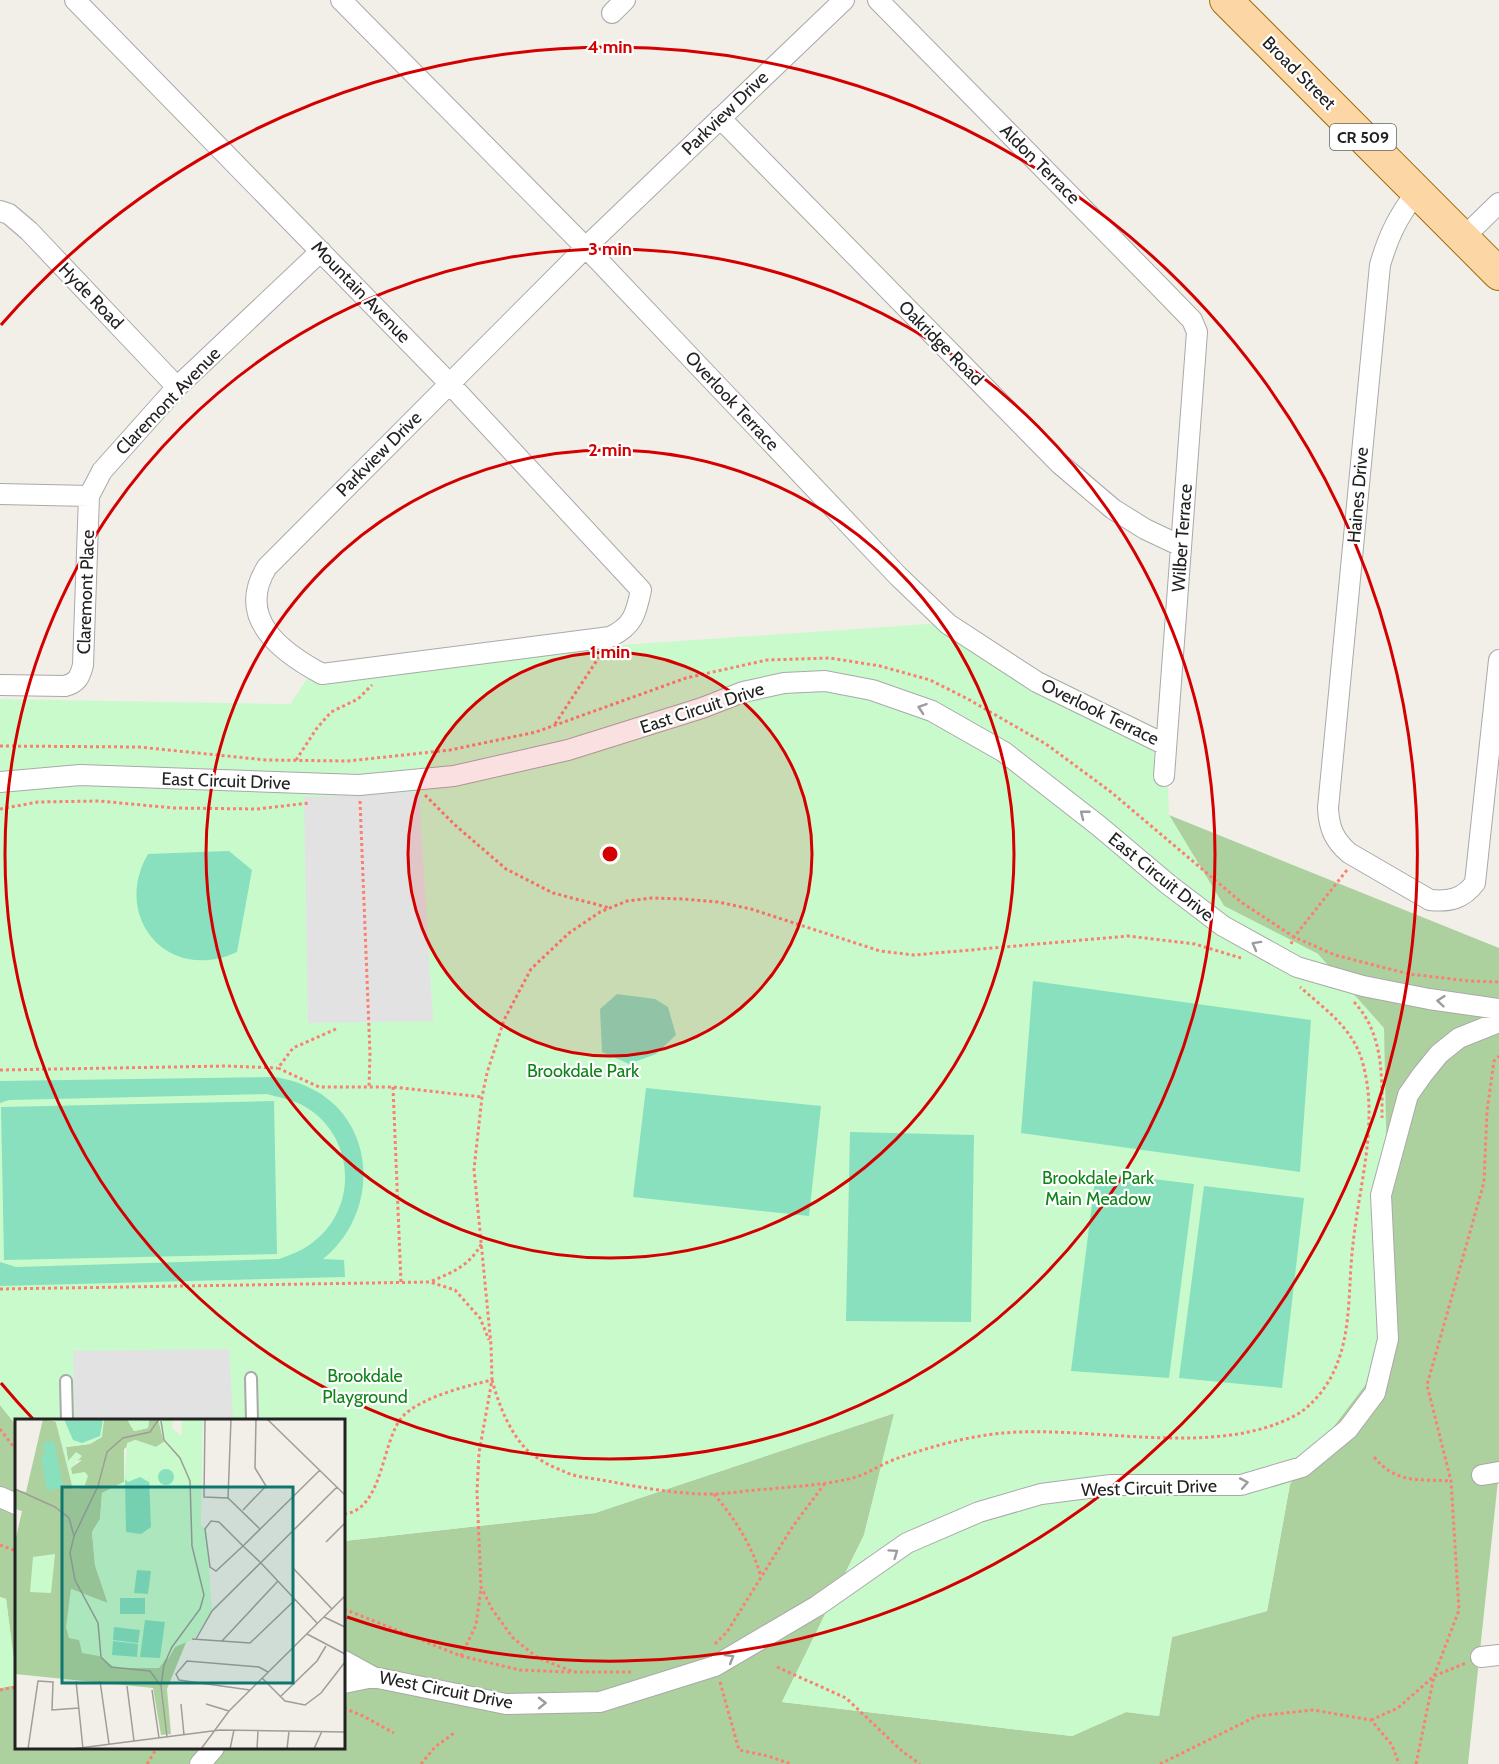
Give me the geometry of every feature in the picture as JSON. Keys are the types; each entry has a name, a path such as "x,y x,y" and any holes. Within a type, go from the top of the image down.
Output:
{"main road":[{"name":"Broad Street","path":"1226,0 1499,274"}],"street":[{"name":"Mountain Avenue","path":"75,0 449,383 641,591"},
{"name":"Overlook Terrace","path":"341,0 586,247 898,576 948,624 1037,682 1166,745"},
{"name":"Parkview Drive","path":"641,591 637,610 629,626 610,637 322,674 298,661 281,648 264,626 257,611 256,593 259,580 267,567 449,383 586,247 844,0"},
{"name":"Aldon Terrace","path":"878,0 1192,320 1197,332"},
{"name":"Oakridge Road","path":"720,118 1060,464 1113,508 1145,529 1181,546"},
{"name":"Haines Drive","path":"1417,191 1398,218 1380,265 1328,808 1329,822 1339,844 1357,858 1430,900 1456,899 1470,891 1477,877 1499,660"},
{"path":"1463,238 1499,203"},
{"name":"Hyde Road","path":"0,211 9,214 29,231 177,387"},
{"name":"Claremont Avenue","path":"89,496 102,471 177,387 321,251"},
{"name":"Wilber Terrace","path":"1164,776 1197,332"},
{"path":"0,494 89,496"},
{"name":"Claremont Place","path":"0,685 74,684 80,676 83,665 89,496"},
{"name":"East Circuit Drive","path":"0,782 80,775 359,784 474,772 568,750 702,708 743,692 784,683 825,681 872,690 932,711 1004,752 1223,926 1297,967 1363,986 1499,1009"},
{"name":"West Circuit Drive","path":"345,1662 373,1677 506,1704 600,1702 712,1658 817,1606 908,1543 979,1512 1041,1494 1111,1485 1240,1485 1302,1467 1348,1429 1375,1393 1388,1339 1382,1195 1408,1095 1439,1054 1459,1038 1499,1022"},
{"path":"0,1497 15,1504"},
{"path":"345,1683 373,1677"},
{"path":"200,1764 213,1749"}],"lane":[{"path":"251,1378 252,1419"},
{"path":"66,1381 67,1419"}],"path":[{"path":"554,726 602,654"},
{"path":"0,746 139,747 255,759 296,760 348,760 450,750 496,742 554,726 686,678 767,660 830,658 880,666 930,680 1046,744 1111,792 1241,902 1294,937 1335,955 1409,974 1499,982"},
{"path":"296,760 317,728 331,712 358,699 375,682"},
{"path":"413,779 427,798 506,869 553,893 610,908"},
{"path":"359,784 370,1053 369,1087"},
{"path":"0,809 38,802 99,801 174,808 257,809 311,802"},
{"path":"1294,937 1357,858"},
{"path":"460,1656 467,1647 476,1625 481,1587 477,1492 479,1452 492,1380 491,1346 474,1169 482,1096 504,1020 531,969 569,933 600,912 627,901 652,898 718,902 751,909 880,951 914,955 1128,936 1195,944 1247,961"},
{"path":"492,1380 497,1400 514,1434 530,1453 565,1473 643,1488 714,1494 857,1477 893,1460 955,1442 996,1434 1025,1431 1167,1437 1229,1436 1267,1427 1299,1414 1321,1393 1337,1364 1348,1320 1351,1260 1364,1180 1368,1136 1368,1090 1362,1061 1344,1025 1295,983"},
{"path":"1352,1001 1369,1025 1379,1049 1382,1073 1382,1127"},
{"path":"278,1068 293,1048 336,1029"},
{"path":"1416,1764 1434,1676 1459,1610 1451,1481 1427,1385 1484,1182 1487,1111 1494,1060 1499,1056"},
{"path":"0,1070 227,1066 278,1068 319,1087 393,1087 482,1096"},
{"path":"393,1087 401,1283"},
{"path":"430,1282 454,1272 474,1258 482,1243"},
{"path":"0,1289 430,1282 455,1290 480,1318 491,1346"},
{"path":"345,1514 362,1504 375,1489 390,1443 402,1418 419,1404 472,1384 492,1380"},
{"path":"0,1429 15,1449"},
{"path":"1374,1456 1384,1469 1402,1478 1451,1481"},
{"path":"791,1764 739,1750 712,1658 793,1526 826,1482"},
{"path":"714,1494 734,1516 756,1558 761,1578"},
{"path":"0,1545 15,1551"},
{"path":"481,1587 492,1609 513,1638 538,1658 574,1672"},
{"path":"345,1609 460,1656 520,1670 636,1671"},
{"path":"1160,1764 1257,1716 1313,1710 1371,1720 1398,1708 1434,1676 1490,1656"},
{"path":"777,1667 846,1698 903,1752 920,1764"},
{"path":"0,1690 15,1687"},
{"path":"345,1708 394,1733"},
{"path":"1371,1720 1392,1745 1399,1764"},
{"path":"421,1764 454,1732"},
{"path":"147,1764 156,1749"}],"green space":[{"name":"Brookdale Park","path":"957,622 1167,759 1169,815 1224,906 1318,954 1384,1028 1389,1268 1384,1360 1290,1484 1267,1611 1172,1637 1159,1716 1126,1712 1072,1736 782,1702 864,1535 894,1413 595,1513 345,1541 345,1419 15,1419 15,1424 0,1405 0,699 290,704 316,666"},
{"path":"1169,815 1499,948 1499,1471 1468,1764 0,1764 0,1688 15,1685 15,1749 345,1749 345,1541 595,1513 895,1413 864,1535 782,1702 1072,1736 1126,1712 1159,1716 1172,1637 1267,1611 1290,1484 1384,1360 1318,954 1224,906"},
{"path":"229,851 252,870 237,952 212,960 189,959 169,952 153,939 142,922 137,901 138,878 148,854"},
{"path":"1033,981 1311,1020 1300,1172 1021,1133"},
{"path":"617,994 655,999 668,1007 676,1035 656,1054 629,1064 602,1052 600,1009"},
{"path":"275,1077 303,1085 329,1100 343,1114 354,1132 361,1151 362,1191 357,1210 338,1245 323,1259 344,1260 345,1277 0,1286 0,1262 16,1267 279,1259 308,1246 328,1228 338,1211 344,1191 345,1171 341,1152 333,1133 320,1118 302,1105 284,1098 266,1094 9,1100 0,1103 0,1081"},
{"path":"646,1088 821,1106 809,1216 633,1197"},
{"path":"274,1101 277,1254 4,1260 1,1107"},
{"path":"850,1132 974,1135 971,1322 846,1321"},
{"name":"Brookdale Park Main Meadow","path":"1096,1172 1194,1184 1169,1378 1071,1371"},
{"path":"1204,1186 1304,1198 1282,1388 1179,1378"},
{"path":"0,1405 15,1424 15,1668 6,1599 0,1597"},
{"path":"0,1597 6,1599 15,1685 0,1688"}],"shaded area":[{"path":"419,792 433,1021 308,1023 304,797"},
{"path":"229,1349 233,1419 75,1419 73,1351"}],"park label":[{"name":"Brookdale Playground","path":"365,1386"}]}
